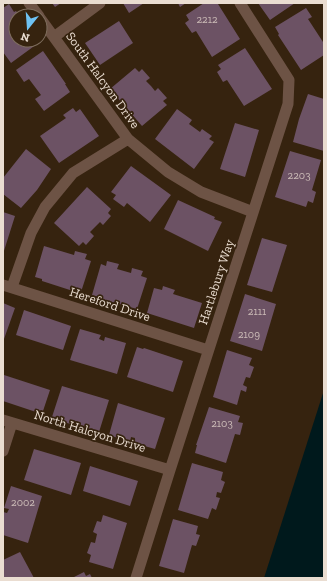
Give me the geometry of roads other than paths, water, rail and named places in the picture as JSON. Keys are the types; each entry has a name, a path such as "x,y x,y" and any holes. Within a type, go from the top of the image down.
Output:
{"street":[{"path":"54,37 100,3"},
{"name":"Hartlebury Way","path":"136,578 288,104 289,80 240,3"},
{"name":"South Halcyon Drive","path":"48,29 128,139 168,172 201,192 253,212"},
{"path":"7,286 31,233 45,207 73,173 128,139"},
{"name":"Hereford Drive","path":"7,286 208,350"},
{"path":"3,451 7,421"},
{"name":"North Halcyon Drive","path":"7,421 170,470"}],"water":[{"path":"324,390 324,578 264,578"}]}
